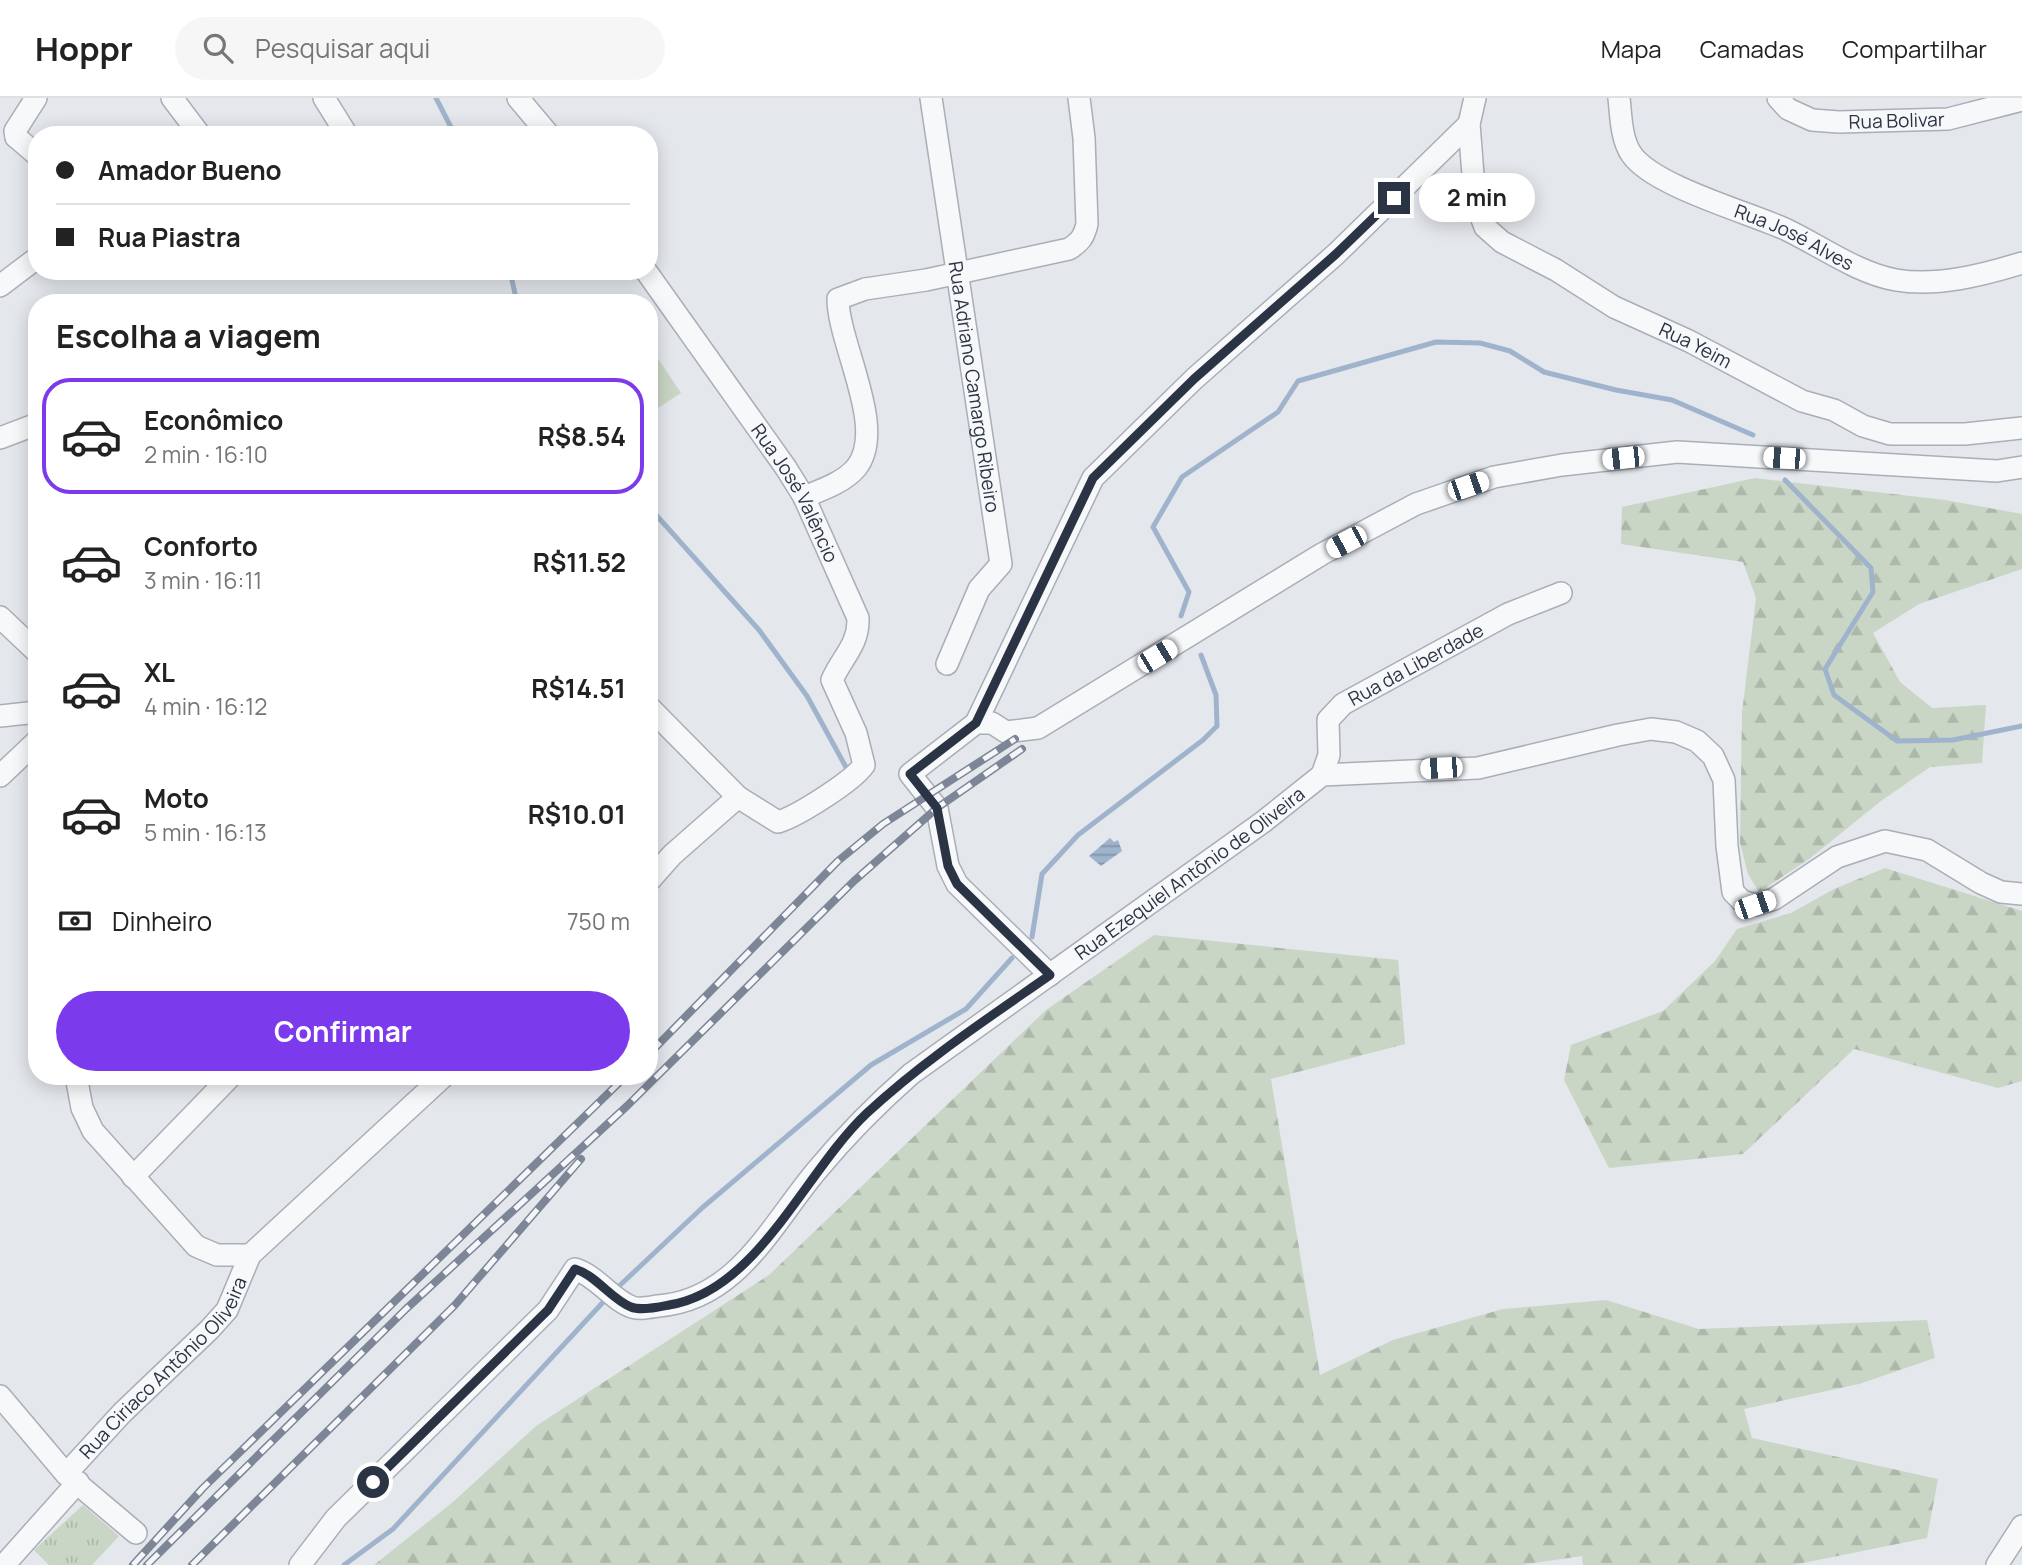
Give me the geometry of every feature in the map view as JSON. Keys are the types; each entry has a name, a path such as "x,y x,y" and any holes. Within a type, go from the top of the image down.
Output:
{"street":[{"path":"28,150 8,140 36,98"},
{"path":"172,98 194,126"},
{"path":"324,98 341,126"},
{"path":"518,98 541,126"},
{"name":"Rua Adriano Camargo Ribeiro","path":"930,98 1001,564 979,589 947,664"},
{"path":"804,497 834,485 857,467 865,443 861,387 838,314 838,299 865,289 957,273 1069,248 1079,242 1085,235 1087,224 1084,138 1079,98"},
{"name":"Rua Yeim","path":"1475,98 1469,124 1475,200 1485,227 1502,242 1556,270 1614,307 1689,341 1802,401 1834,410 1863,426 1891,434 1965,434 2022,428"},
{"name":"Rua José Alves","path":"1619,98 1623,133 1631,155 1646,168 1687,190 1785,229 1870,273 1925,283 1993,272 2022,263"},
{"name":"Rua Bolivar","path":"1778,98 1788,109 1812,120 1839,122 1948,119 2022,100"},
{"path":"1050,975 957,884 948,866 937,808 910,774 976,723 1093,478 1194,379 1336,254 1469,124"},
{"path":"0,286 28,265"},
{"name":"Rua José Valêncio","path":"652,280 804,497 858,618 858,634 854,646 832,680 856,733 864,765 860,772 790,818 778,822 738,797"},
{"path":"0,438 28,429"},
{"path":"976,723 992,723 1006,732 1038,728 1322,554 1416,504 1494,477 1562,465 1677,452 1997,471 2022,467"},
{"name":"Rua da Liberdade","path":"1322,775 1329,755 1328,720 1343,704 1508,614 1561,593"},
{"path":"0,617 28,643"},
{"path":"0,716 28,713"},
{"path":"658,717 738,797 688,839 658,871"},
{"name":"Rua Ezequiel Antônio de Oliveira","path":"300,1565 336,1518 548,1310 575,1269 584,1272 631,1307 670,1305 699,1295 730,1277 754,1254 816,1171 865,1115 911,1074 1242,838 1322,775 1478,768 1651,729 1676,732 1697,741 1713,756 1724,780 1732,892 1742,901 1755,905 1774,899 1838,857 1885,841 1927,850 1981,883 2001,892 2022,894"},
{"path":"0,776 27,758"},
{"name":"Rua Ciriaco Antônio Oliveira","path":"78,1085 82,1108 93,1131 195,1246 217,1255 250,1255"},
{"path":"133,1177 222,1085"},
{"name":"Rua Ciriaco Antônio Oliveira","path":"4,1565 122,1413 210,1329 226,1310 250,1255 434,1085"},
{"path":"0,1396 72,1478 136,1532"},
{"path":"1997,1565 2022,1526"}],"green space":[{"path":"658,358 681,393 658,408"},
{"path":"1755,478 1945,500 2022,514 2022,569 1919,604 1873,633 1900,682 1932,708 1986,705 1982,763 1930,767 1881,801 1809,859 1759,892 1748,874 1740,843 1742,713 1756,598 1743,562 1621,544 1622,507"},
{"path":"1885,868 2022,911 2022,1081 1998,1088 1854,1049 1743,1154 1609,1168 1564,1080 1571,1045 1663,1011 1715,961 1737,929 1791,913 1834,889"},
{"path":"1154,935 1398,960 1405,1044 1271,1079 1320,1375 1393,1340 1503,1309 1606,1300 1699,1329 1927,1320 1935,1358 1859,1384 1744,1409 1752,1438 1938,1479 1927,1538 1793,1565 1583,1565 1582,1556 1521,1565 374,1565 453,1502 536,1426 769,1275 1046,1010"},
{"path":"83,1505 119,1536 92,1565 49,1565 34,1550"}],"water":[{"path":"1110,838 1114,842 1118,840 1122,851 1101,866 1089,856"}],"waterway":[{"path":"436,98 450,126"},
{"path":"512,280 515,294"},
{"path":"1181,616 1189,592 1153,527 1182,477 1278,412 1298,381 1436,342 1480,343 1510,351 1544,372 1616,390 1672,400 1753,435"},
{"path":"1785,480 1871,568 1873,592 1825,669 1834,695 1897,741 1953,740 2022,726"},
{"path":"658,517 759,630 807,696 847,769"},
{"path":"1032,937 1042,874 1078,835 1203,740 1217,726 1216,695 1201,655"},
{"path":"616,1289 702,1208 871,1065 966,1009 1012,958"},
{"path":"344,1565 393,1529 606,1299"}],"railway":[{"path":"658,1045 838,861 883,824 1015,739"},
{"path":"658,1075 854,881 937,808 1022,749"},
{"path":"133,1565 203,1488 617,1085"},
{"path":"147,1565 406,1309 648,1085"},
{"path":"192,1565 455,1305 581,1159"}],"route":[{"path":"373,1482 548,1310 575,1269 584,1272 631,1307 670,1305 689,1300 730,1277 754,1254 816,1171 865,1115 911,1074 1050,975 950,874 937,808 910,774 937,756 976,723 1093,478 1194,379 1336,254 1394,198"}]}
